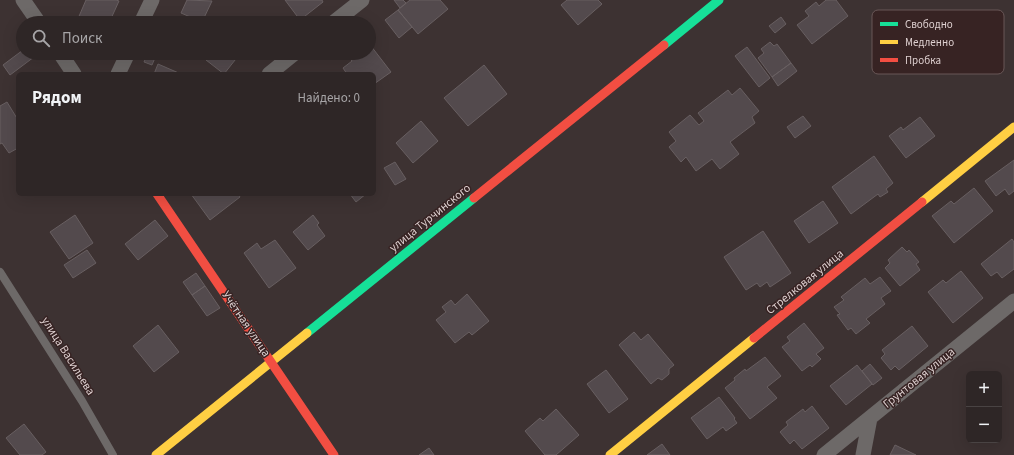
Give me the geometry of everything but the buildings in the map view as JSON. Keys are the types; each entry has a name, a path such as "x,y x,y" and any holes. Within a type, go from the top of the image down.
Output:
{"street":[{"path":"23,0 34,16"},
{"path":"144,16 152,0"},
{"path":"342,16 362,0"},
{"name":"улица Турчинского","path":"156,455 719,0"},
{"path":"65,60 73,72"},
{"path":"119,72 125,60"},
{"path":"271,72 286,60"},
{"name":"Стрелковая улица","path":"610,455 1014,127"},
{"name":"Учётная улица","path":"158,196 334,455"},
{"name":"Грунтовая улица","path":"824,455 1013,303"},
{"path":"863,455 870,418"}],"lane":[{"name":"улица Васильева","path":"0,272 82,401 113,455"}],"traffic: fast":[{"path":"664,45 719,0"},
{"path":"307,333 474,198"}],"traffic: slow":[{"path":"922,202 1014,127"},
{"path":"156,455 307,333"},
{"path":"610,455 754,338"}],"traffic: jam":[{"path":"474,198 664,45"},
{"path":"158,196 334,455"},
{"path":"754,338 922,202"}]}
